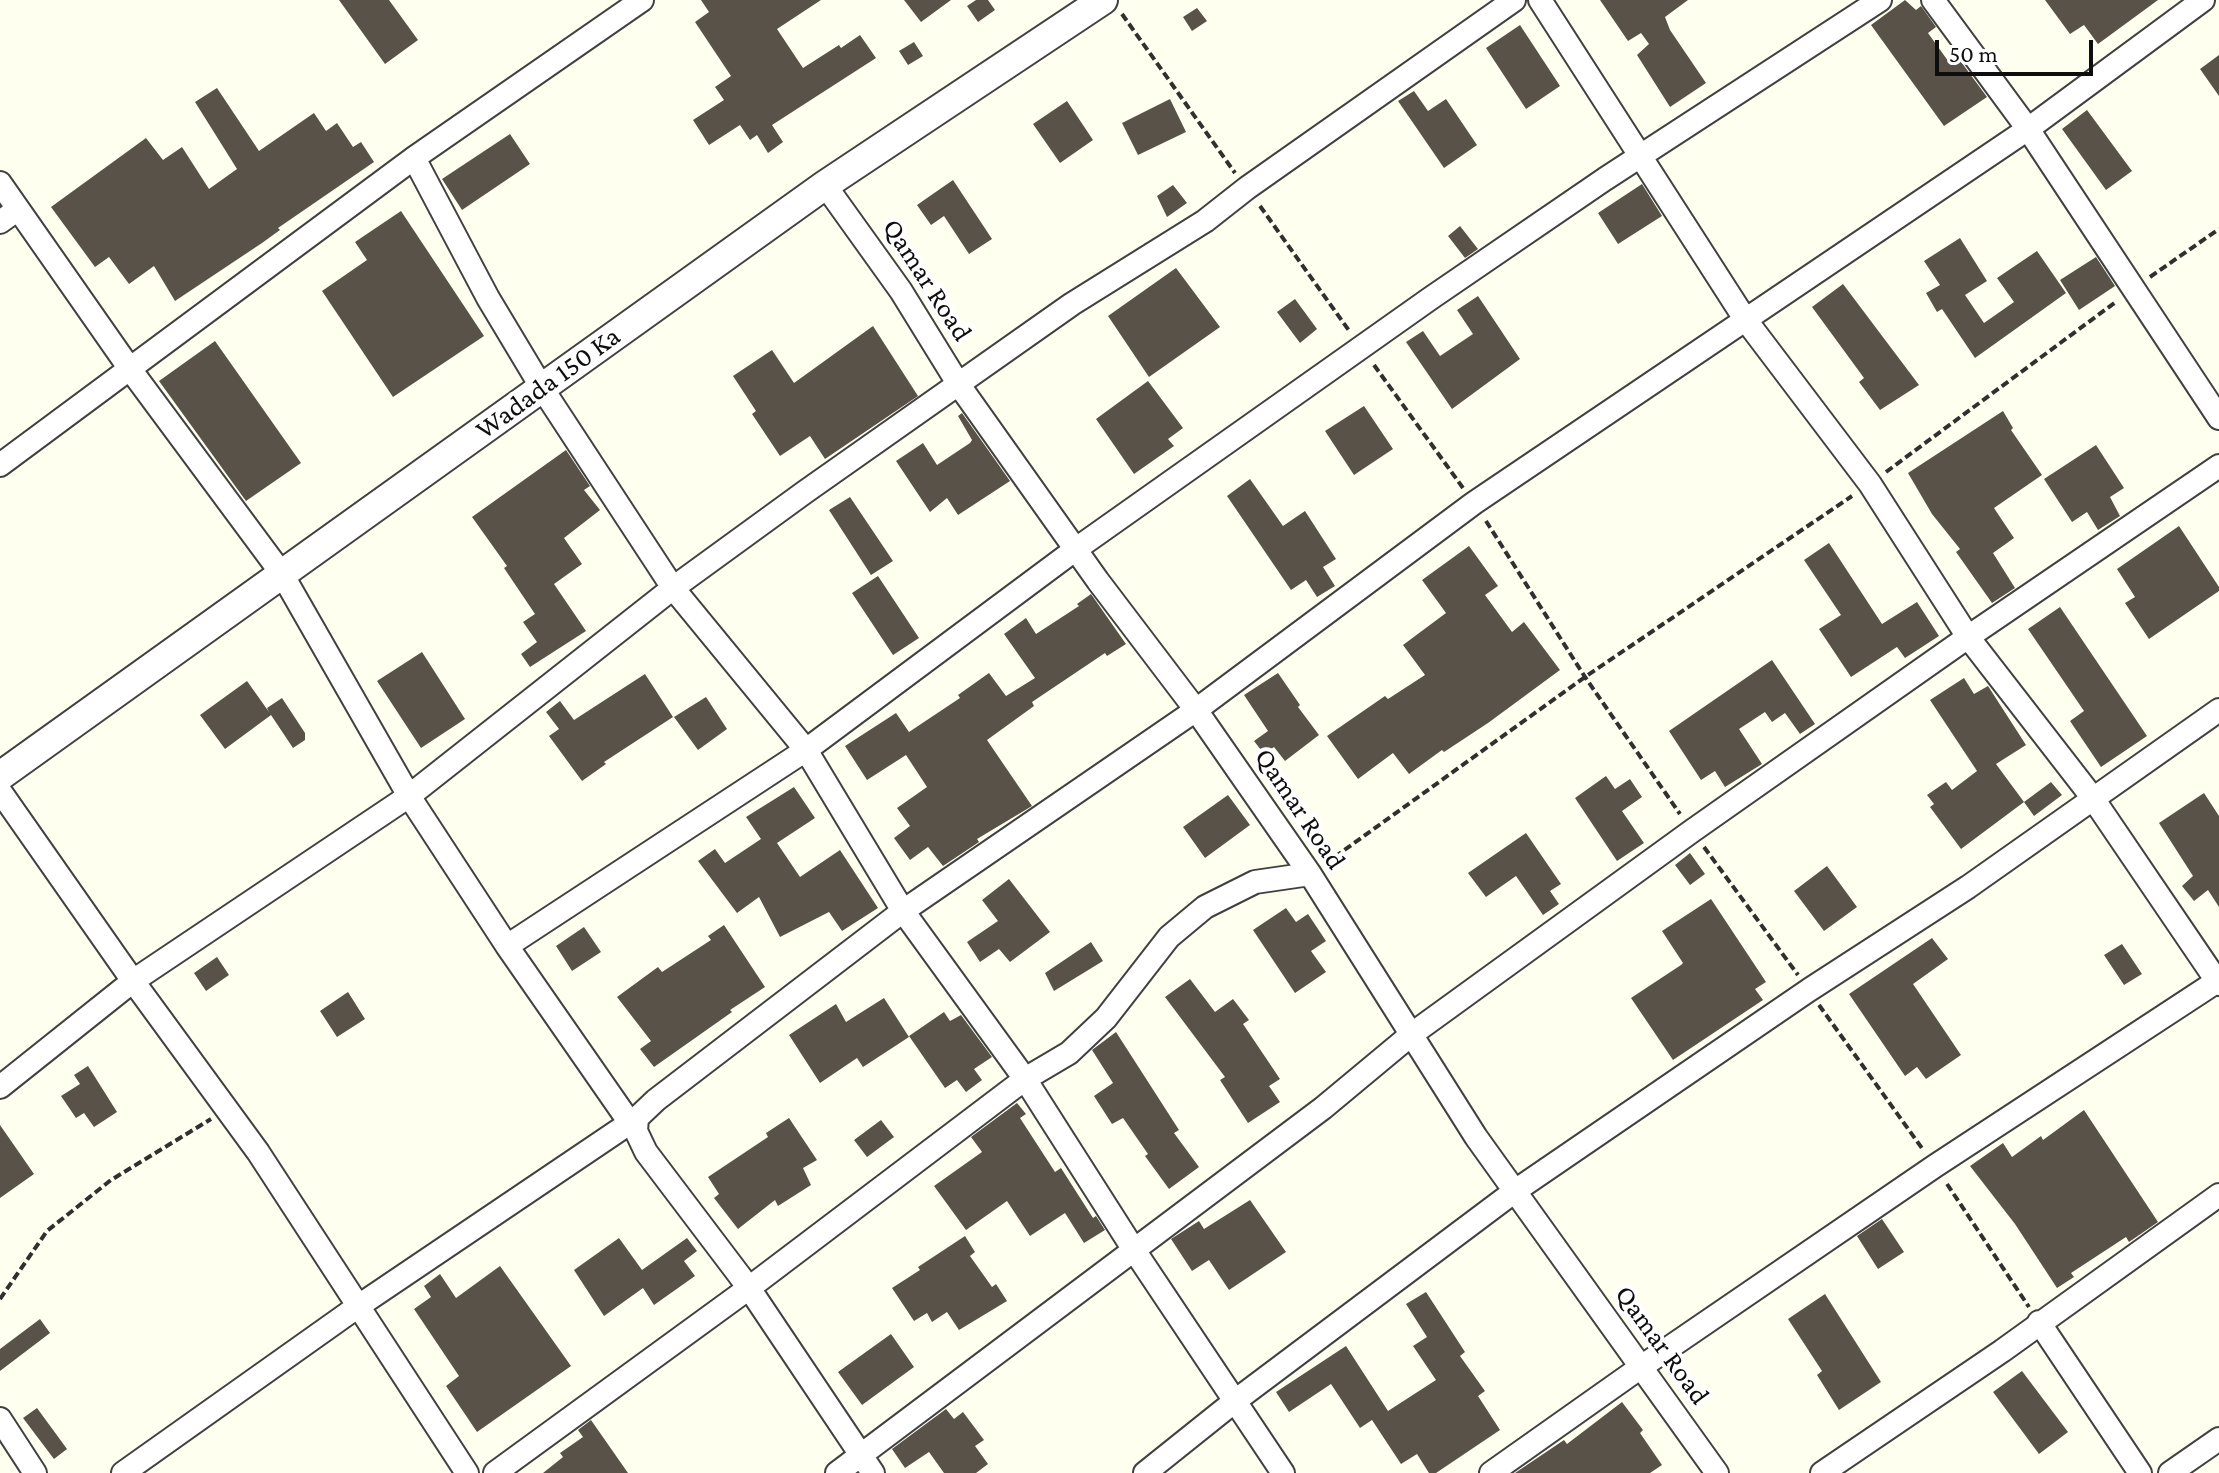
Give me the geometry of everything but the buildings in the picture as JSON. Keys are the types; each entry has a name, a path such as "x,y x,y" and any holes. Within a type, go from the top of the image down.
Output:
{"street":[{"path":"0,465 414,158 642,0"},
{"path":"0,1087 133,981 409,796 673,588 1072,304 1205,221 1247,188 1514,0"},
{"path":"1491,1473 1935,1166 2218,982 2092,797 1968,637 1870,484 1745,319 1540,0"},
{"path":"507,946 806,750 1076,549 1605,179 1880,0"},
{"path":"1933,0 2028,129 2219,418"},
{"path":"123,1473 357,1307 633,1120 903,911 1196,710 1474,503 2028,129 2203,0"},
{"name":"Wadada 150 Ka","path":"0,776 825,185 1111,6"},
{"path":"414,158 488,298 542,388 673,588 806,750 903,911 1025,1079 1134,1250 1283,1473"},
{"path":"0,183 130,369 282,574 409,796 507,946 633,1120 646,1152 749,1288 867,1464"},
{"name":"Qamar Road","path":"825,185 901,291 959,385 1196,710 1310,874 1476,1137 1717,1473"},
{"path":"0,222 18,209"},
{"path":"837,1473 867,1464 1134,1250 1323,1108 1412,1034 1692,831 2219,466"},
{"path":"1145,1473 1235,1401 1515,1191 1809,990 1968,887 2219,710"},
{"path":"0,791 258,1152 467,1473"},
{"path":"495,1473 749,1288 1025,1079 1069,1053 1106,1018 1169,937 1205,907 1255,882 1310,874"},
{"path":"1822,1473 2002,1351 2219,1195"},
{"path":"2039,1322 2140,1473"},
{"path":"0,1419 35,1473"},
{"path":"2170,1473 2219,1439"}],"path":[{"path":"1111,6 1247,188 1474,503 1585,677 1692,831 1935,1166 2039,1322"},
{"path":"1310,874 1585,677 1870,484 2219,229"},
{"path":"0,1299 47,1231 111,1180 226,1110"}]}
